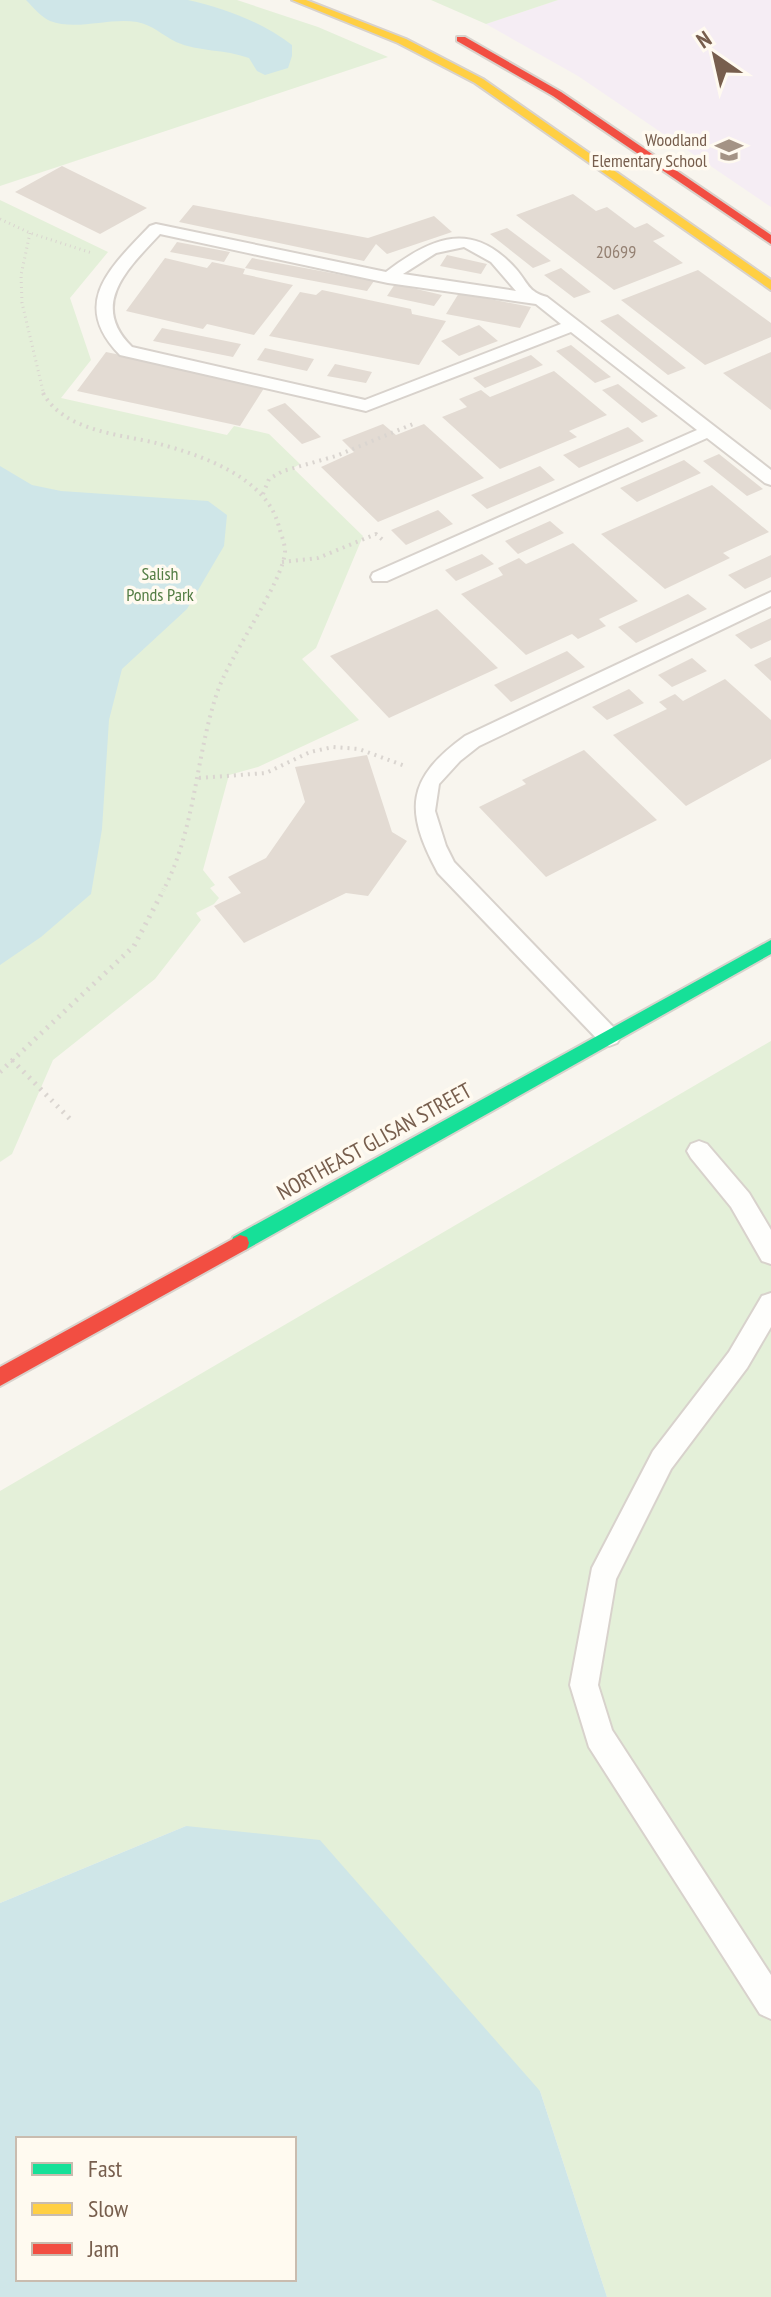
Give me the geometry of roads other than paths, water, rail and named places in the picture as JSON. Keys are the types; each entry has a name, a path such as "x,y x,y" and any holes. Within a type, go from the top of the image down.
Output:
{"main road":[{"path":"297,0 402,41 479,81 771,286"},
{"path":"443,31 557,94 771,240"},
{"name":"NORTHEAST GLISAN STREET","path":"0,1377 771,946"}],"lane":[{"path":"573,325 366,406 126,351 110,339 105,295 123,263 156,229 388,278 541,300 771,479"},
{"path":"388,278 416,255 457,241 480,245 495,256 529,298"},
{"path":"380,577 709,431"},
{"path":"609,1037 446,867 428,833 424,798 430,775 447,758 472,741 771,598"},
{"path":"699,1151 740,1200 771,1253"},
{"path":"771,1304 738,1360 662,1460 602,1577 584,1685 599,1737 771,2003"}],"water":[{"path":"26,0 188,0 229,12 268,29 292,45 292,56 288,68 265,75 257,71 249,58 185,45 137,22 71,25 50,21"},
{"path":"0,466 32,485 61,491 208,501 227,515 224,546 187,609 122,669 109,720 102,829 91,894 41,937 0,965"},
{"path":"186,1826 320,1840 540,2091 607,2297 0,2297 0,1903"}],"place":[{"name":"Woodland Elementary School","path":"729,150"}],"park label":[{"name":"Salish Ponds Park","path":"160,584"}]}
